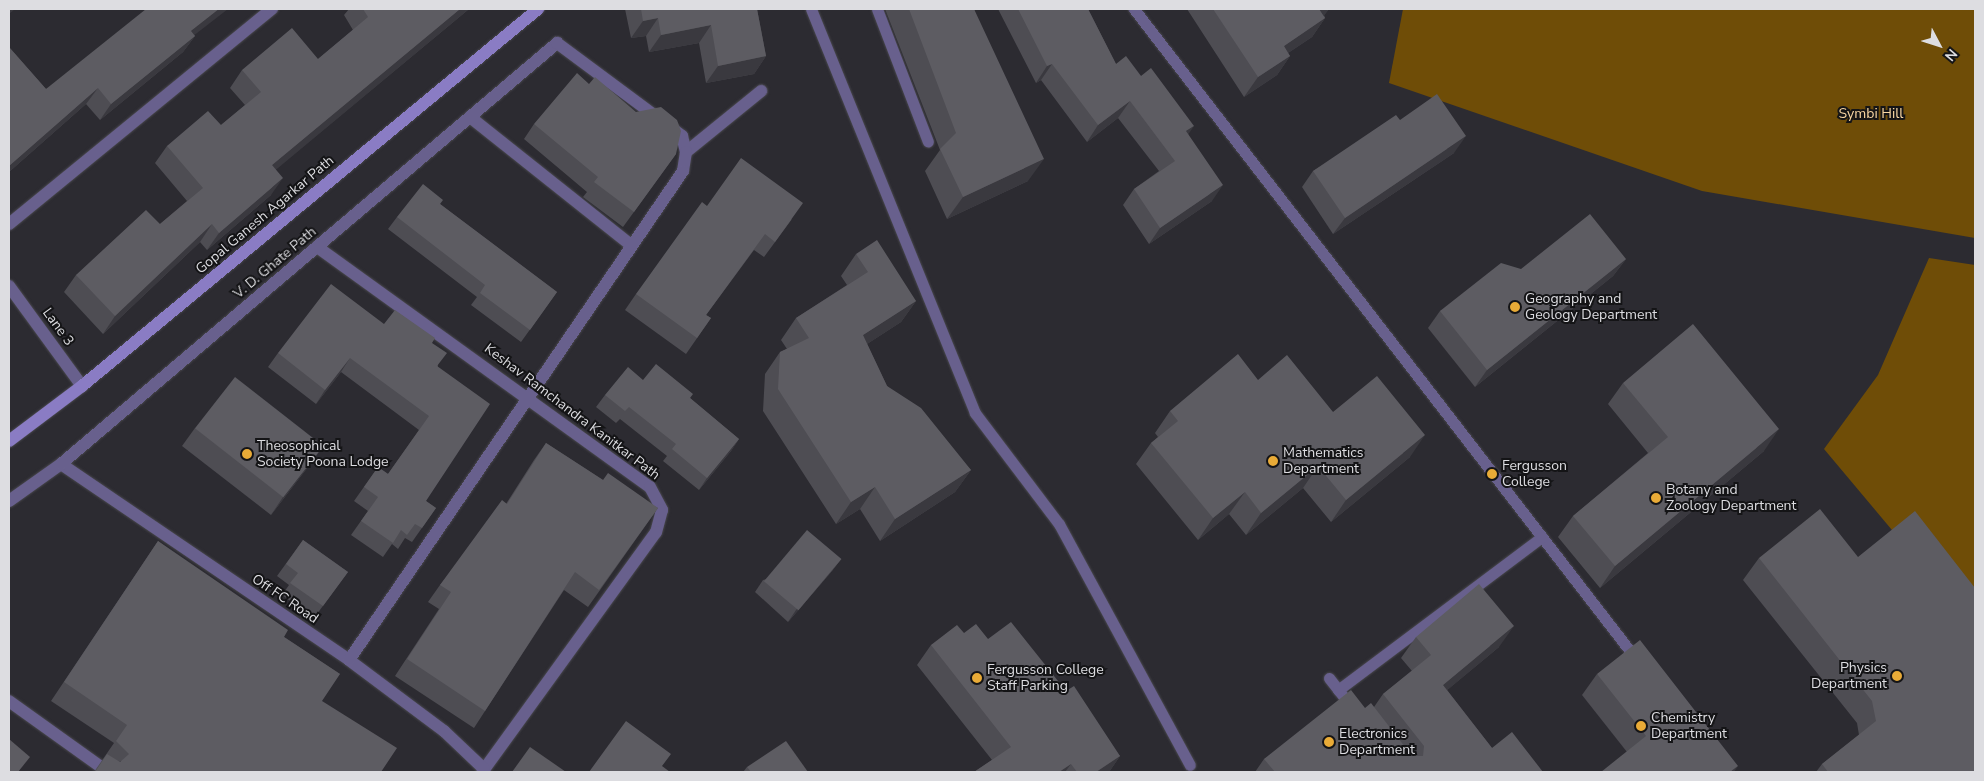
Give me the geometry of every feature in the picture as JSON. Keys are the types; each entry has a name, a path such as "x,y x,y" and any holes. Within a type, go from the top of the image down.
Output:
{"street":[{"path":"9,224 272,9"},
{"name":"Gopal Ganesh Agarkar Path","path":"9,441 82,386 538,9"},
{"name":"V. D. Ghate Path","path":"9,501 61,464 558,43 682,136 686,152"},
{"path":"349,660 527,396 683,171 686,152 761,91"},
{"path":"470,117 632,244"},
{"name":"Keshav Ramchandra Kanitkar Path","path":"317,247 527,396 650,487 662,510 661,522 483,771"},
{"name":"Lane 3","path":"9,286 82,386"},
{"name":"Off FC Road","path":"61,464 349,660 444,731 483,771"},
{"path":"9,701 108,772"}],"lane":[{"path":"811,9 975,413 1059,524 1190,765"},
{"path":"877,9 928,142"},
{"path":"1134,9 1645,670"},
{"path":"1338,690 1542,537"},
{"path":"1329,678 1350,705"}],"green space":[{"name":"Symbi Hill","path":"1403,9 1975,9 1975,238 1702,191 1389,83"},
{"path":"1929,258 1975,265 1975,629 1824,449 1878,375"}],"building":[{"path":"146,9 219,9 191,31 195,36 111,104 98,88 9,166 9,47 46,89"},
{"path":"363,9 460,9 272,165 283,178 219,233 212,224 115,316 76,275 146,210 160,224 203,188 167,146 208,111 221,125 261,92 242,70 292,28 318,59 368,17"},
{"path":"641,9 757,9 766,56 718,66 711,25 661,35 658,18 643,21"},
{"path":"909,9 974,9 1044,159 963,197 940,149 956,133"},
{"path":"1018,9 1088,9 1116,64 1126,56 1141,76 1151,68 1194,126 1186,131 1223,185 1160,228 1134,189 1175,161 1130,101 1098,125 1052,64 1047,66"},
{"path":"1213,9 1319,9 1325,18 1284,46 1290,56 1258,77"},
{"path":"577,73 589,84 595,77 636,112 661,107 677,120 681,131 676,154 634,212 594,182 598,177 534,124"},
{"path":"1437,94 1466,136 1345,218 1313,171 1396,115 1400,120"},
{"path":"741,158 803,203 775,242 765,234 706,315 711,318 697,338 636,294 702,202 707,206"},
{"path":"423,184 443,200 440,204 557,292 530,330 480,293 485,285 397,217"},
{"name":"Geography and Geology Department","path":"1590,214 1626,259 1487,370 1440,311 1501,263 1521,269"},
{"path":"877,240 916,301 863,335 887,386 921,408 971,470 895,519 875,487 851,502 778,389 780,352 809,338 796,318 868,272 856,254"},
{"path":"331,284 384,324 395,310 435,338 432,343 447,353 437,366 490,404 426,501 436,508 422,528 415,524 407,535 401,530 393,543 361,521 378,497 364,487 378,467 388,474 429,416 350,358 325,390 278,353"},
{"name":"Botany and Zoology Department","path":"1693,324 1779,429 1615,566 1573,516 1668,437 1623,383"},
{"name":"Mathematics Department","path":"1238,354 1258,380 1287,355 1333,412 1377,376 1425,435 1346,500 1318,466 1261,513 1245,492 1213,518 1151,443 1178,421 1170,411"},
{"path":"656,364 693,394 690,398 739,439 707,478 672,449 676,444 629,407 625,411 605,395 628,367 643,380"},
{"name":"Theosophical Society Poona Lodge","path":"235,377 323,446 283,497 195,428"},
{"path":"546,443 603,480 608,473 658,508 599,590 575,572 485,711 407,659 451,592 440,585 502,500 507,504"},
{"name":"Physics Department","path":"1820,509 1858,557 1915,511 1975,588 1975,772 1828,772 1822,764 1876,721 1872,701 1759,558"},
{"path":"807,530 841,559 798,610 764,581"},
{"path":"303,540 348,572 323,606 290,583 298,573 286,564"},
{"path":"158,541 288,630 284,637 340,674 322,701 397,748 381,772 95,772 107,754 120,762 129,754 116,741 127,725 64,682"},
{"path":"1479,584 1514,626 1443,685 1492,748 1512,732 1543,772 1275,772 1264,759 1351,690 1365,708 1371,703 1412,756 1423,756 1424,746 1383,694 1431,655 1416,637"},
{"path":"1011,622 1066,691 1074,686 1120,756 1096,772 1077,772 1071,764 1059,772 974,772 1011,747 931,645 957,625 964,633 976,624 988,639"},
{"path":"1640,640 1738,766 1730,772 1601,772 1646,736 1597,674"},
{"path":"626,721 671,754 662,766 670,772 589,772"},
{"path":"9,739 30,757 18,772 9,772"},
{"path":"786,741 808,772 751,772 747,767"},
{"path":"530,747 566,772 512,772"}],"place":[{"name":"Geography and Geology Department","path":"1515,307"},
{"name":"Theosophical Society Poona Lodge","path":"247,454"},
{"name":"Mathematics Department","path":"1273,461"},
{"name":"Fergusson College","path":"1492,474"},
{"name":"Botany and Zoology Department","path":"1656,498"},
{"name":"Physics Department","path":"1897,676"},
{"name":"Fergusson College Staff Parking","path":"977,678"},
{"name":"Chemistry Department","path":"1641,726"},
{"name":"Electronics Department","path":"1329,742"}]}
